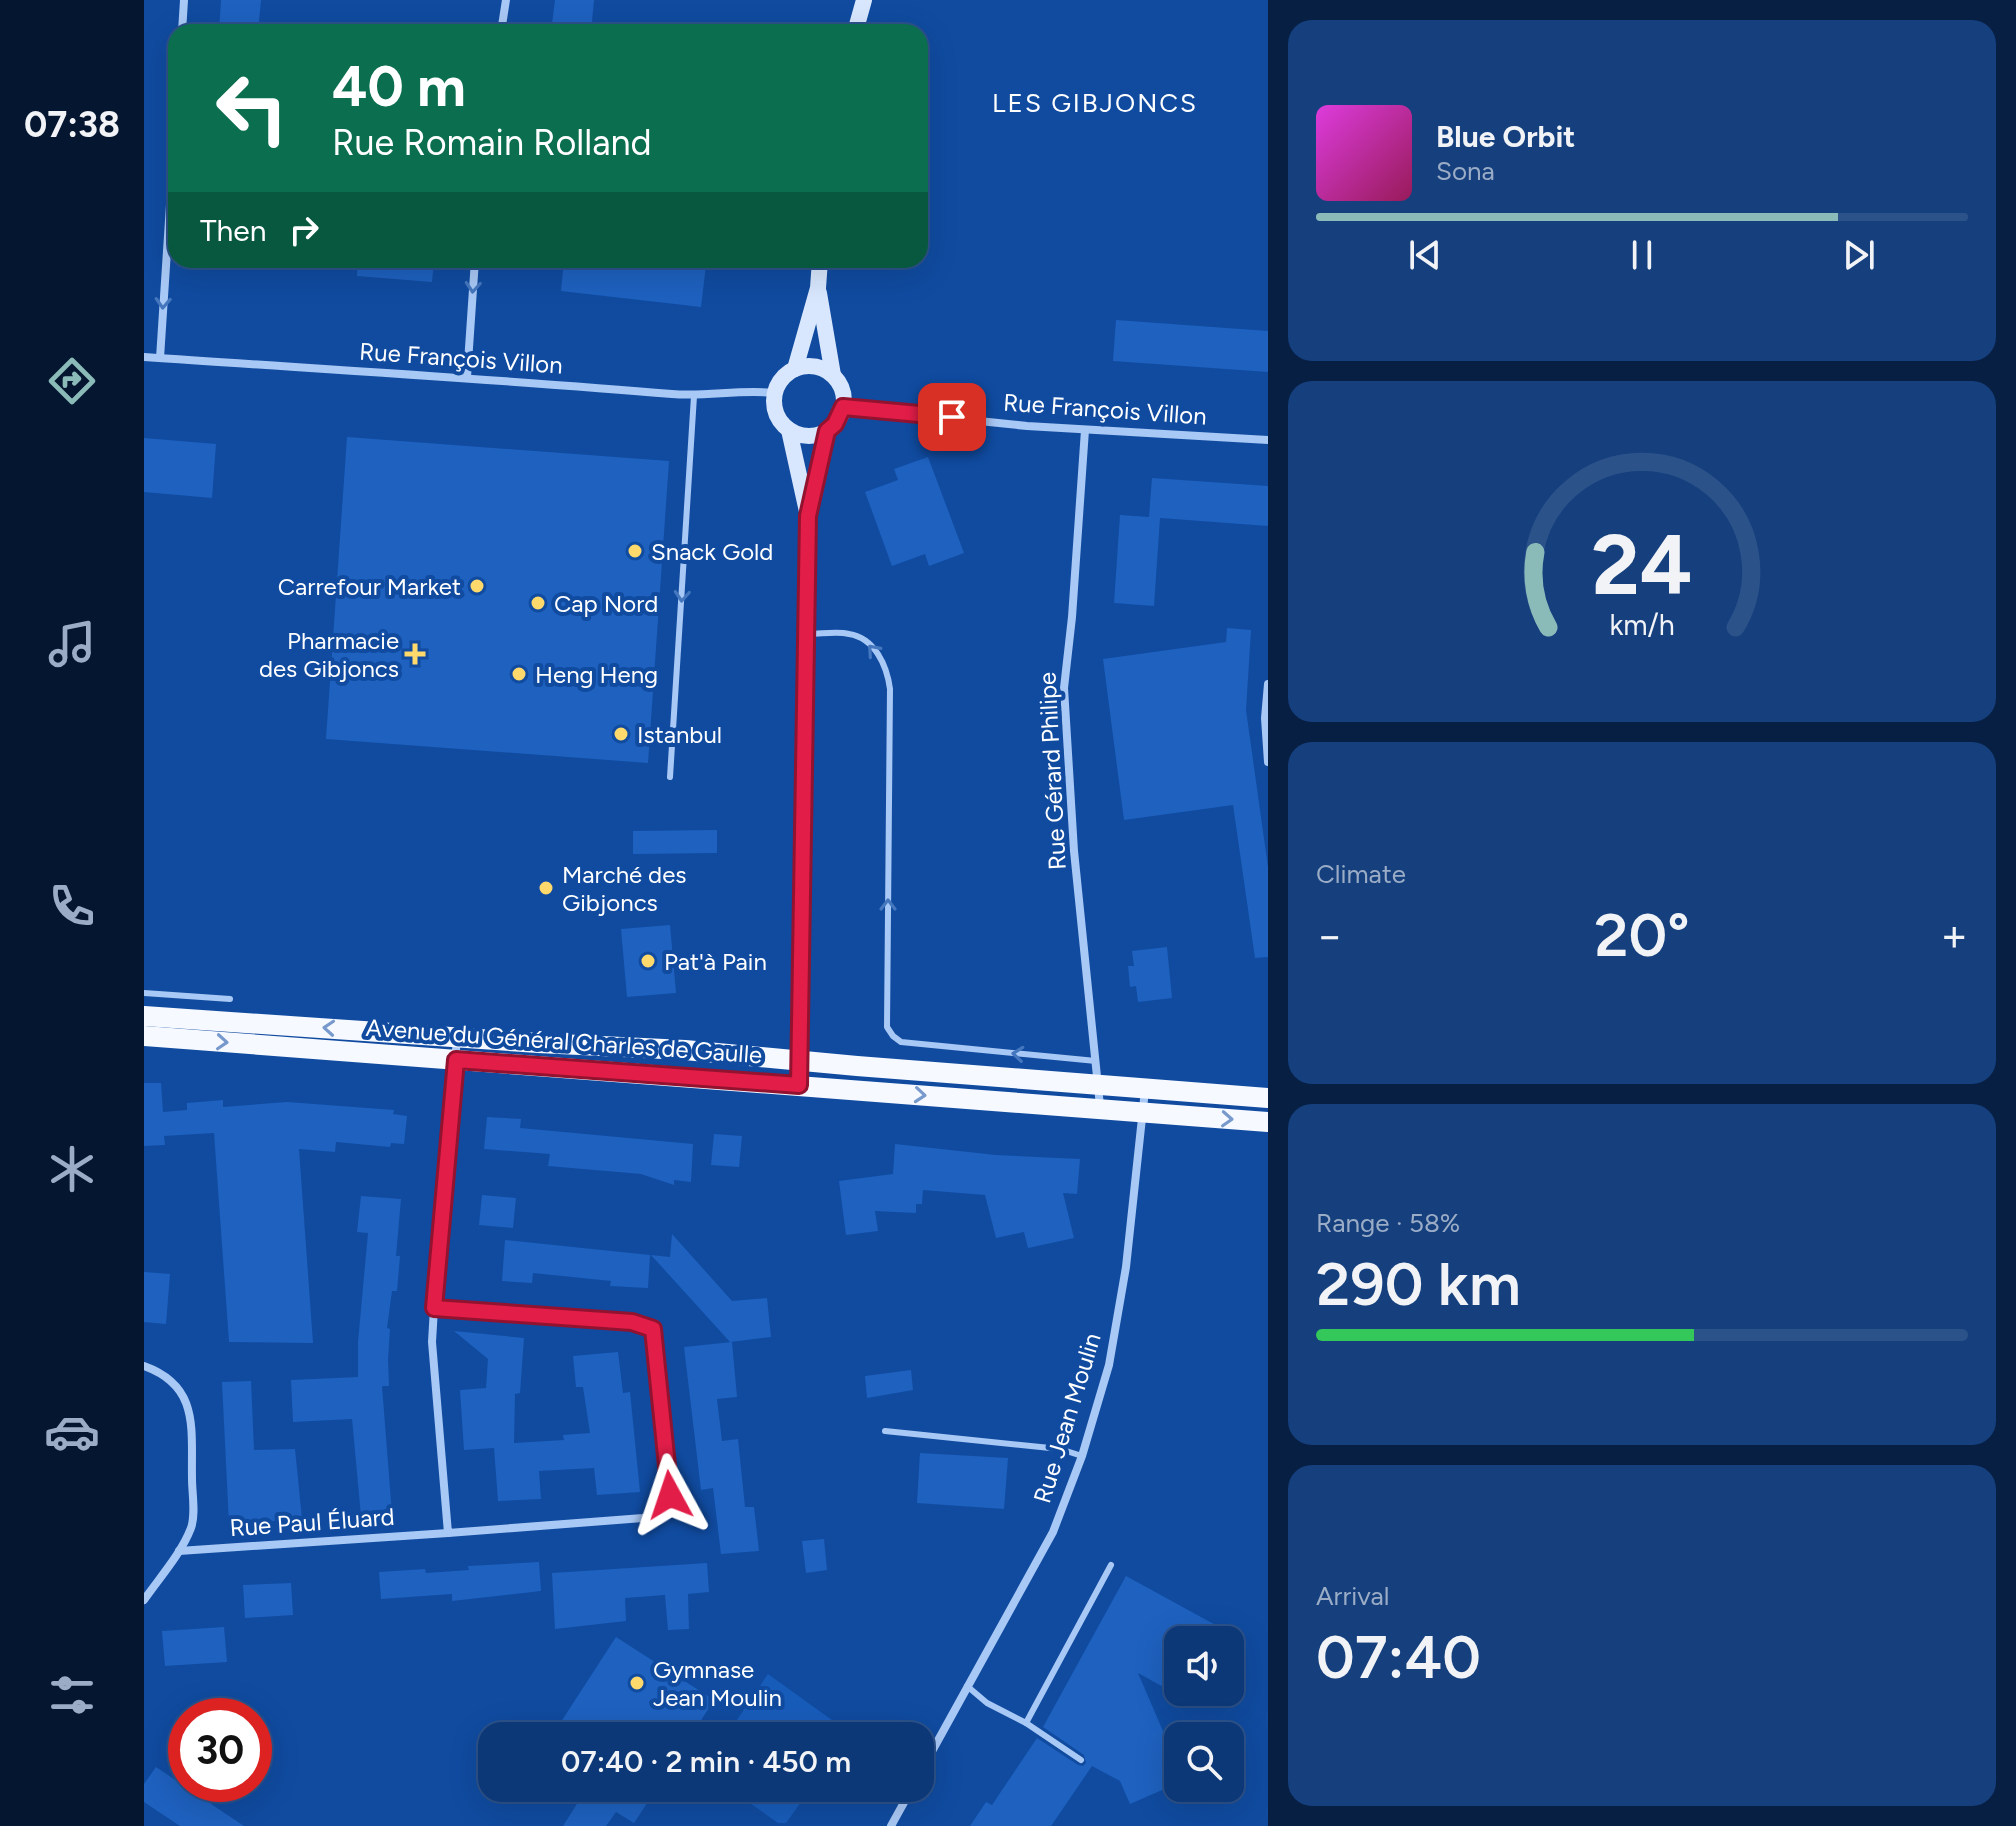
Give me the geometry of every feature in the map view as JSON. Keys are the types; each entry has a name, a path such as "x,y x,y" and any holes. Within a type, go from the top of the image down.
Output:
{"main road":[{"path":"857,24 864,0"},
{"path":"795,369 818,288 819,268"},
{"path":"789,430 810,436 827,431 835,424 843,407 843,395 833,375 818,288"},
{"path":"808,516 789,430 776,414 775,393 786,375 795,369 815,366 833,375"},
{"path":"799,1085 808,516 827,431"},
{"name":"Avenue du Général Charles de Gaulle","path":"144,1016 685,1050 1268,1098"},
{"name":"Avenue du Général Charles de Gaulle","path":"144,1036 1268,1122"}],"street":[{"path":"182,24 184,0"},
{"path":"502,24 506,0"},
{"path":"160,358 168,236"},
{"path":"467,377 474,268"},
{"name":"Rue François Villon","path":"144,357 467,377 694,396 749,390 775,393"},
{"name":"Rue François Villon","path":"843,407 1085,430 1268,440"},
{"name":"Rue Gérard Philipe","path":"1085,430 1064,688 1074,851 1101,1110"},
{"path":"1268,684 1265,718 1268,762"},
{"path":"448,1533 432,1342 457,1037"},
{"name":"Rue Jean Moulin","path":"934,1747 1053,1532 1082,1456 1109,1365 1126,1267 1145,1090"},
{"name":"Rue Paul Éluard","path":"179,1551 643,1518 663,1513 670,1495 653,1329 632,1322 434,1308"},
{"path":"144,1366 159,1371 177,1385 191,1408 193,1524 179,1551 144,1600"},
{"path":"891,1826 904,1802"}],"lane":[{"path":"670,777 694,396"},
{"path":"806,634 850,634 863,639 878,653 888,672 887,1027 893,1036 901,1042 1096,1061"},
{"path":"144,993 230,999"},
{"path":"885,1431 1060,1449 1082,1456"},
{"path":"1026,1723 1111,1565"},
{"path":"967,1686 987,1703 1026,1723 1081,1760"}],"shaded area":[{"path":"768,1674 835,1722 735,1722"},
{"path":"748,1802 801,1802 786,1823 778,1823"}],"building":[{"path":"221,0 261,0 259,24 220,24"},
{"path":"555,0 594,0 592,24 552,24"},
{"path":"358,268 433,268 432,282 357,276"},
{"path":"563,268 706,268 701,307 561,291"},
{"path":"1116,320 1268,331 1268,372 1113,361"},
{"path":"347,437 669,461 648,763 326,739"},
{"path":"144,438 216,444 212,498 144,492"},
{"path":"928,457 964,553 929,566 925,554 892,566 865,492 898,480 894,469"},
{"path":"1152,478 1268,486 1268,526 1160,518 1154,606 1114,603 1120,515 1149,517"},
{"path":"1227,628 1251,630 1246,710 1268,867 1268,957 1255,958 1233,805 1124,820 1103,659 1226,642"},
{"path":"717,830 717,853 633,854 633,831"},
{"name":"Pat'à Pain","path":"670,925 676,993 627,997 621,929"},
{"path":"1167,947 1172,998 1138,1002 1136,986 1130,987 1128,966 1134,966 1132,951"},
{"path":"144,1083 161,1083 163,1112 187,1110 187,1103 223,1100 223,1107 287,1102 394,1110 393,1114 407,1116 404,1144 391,1143 390,1147 336,1142 335,1152 299,1149 313,1343 229,1342 214,1133 164,1136 165,1145 144,1146"},
{"path":"487,1117 521,1119 520,1128 693,1144 691,1182 674,1180 674,1185 641,1174 548,1166 550,1154 484,1149"},
{"path":"714,1134 742,1136 739,1167 711,1165"},
{"path":"895,1144 996,1155 1080,1159 1077,1194 1063,1193 1074,1238 1028,1248 1024,1232 996,1238 985,1195 923,1190 922,1204 916,1204 916,1213 875,1211 878,1231 846,1235 839,1181 893,1174"},
{"path":"482,1195 516,1198 513,1228 479,1225"},
{"path":"361,1196 401,1199 396,1256 400,1256 397,1291 392,1291 387,1328 390,1329 389,1386 382,1386 392,1514 361,1516 352,1419 293,1422 291,1380 358,1377 358,1342 368,1233 357,1232"},
{"path":"672,1234 732,1301 767,1298 771,1337 730,1342 651,1255 670,1257"},
{"path":"505,1240 650,1255 648,1288 610,1286 611,1281 533,1273 532,1283 502,1281"},
{"path":"144,1272 170,1274 166,1324 144,1322"},
{"path":"454,1331 524,1338 520,1393 515,1394 514,1443 564,1440 563,1435 590,1433 583,1387 576,1387 573,1356 618,1352 623,1393 630,1392 640,1492 597,1495 594,1468 539,1471 541,1499 498,1501 494,1448 464,1450 460,1390 486,1388 488,1359"},
{"path":"732,1342 737,1397 717,1399 722,1441 738,1439 745,1507 754,1507 759,1551 721,1554 713,1488 701,1490 684,1347"},
{"path":"911,1370 913,1390 867,1398 865,1376"},
{"path":"251,1381 254,1450 295,1449 302,1519 229,1524 222,1382"},
{"path":"920,1453 1008,1458 1004,1509 917,1503"},
{"path":"824,1539 827,1570 806,1573 802,1541"},
{"path":"539,1562 541,1591 452,1601 452,1594 381,1599 379,1572 425,1569 426,1573 469,1570 468,1566"},
{"path":"707,1563 709,1592 688,1594 689,1629 668,1630 665,1595 625,1598 626,1621 555,1629 552,1573"},
{"path":"1126,1576 1217,1626 1164,1626 1164,1687 1138,1673 1164,1733 1164,1789 1130,1804 1120,1781 1092,1766 1051,1826 970,1826 986,1802 992,1805 1037,1738 1078,1765 1086,1763 1084,1755 1043,1727"},
{"path":"291,1583 293,1615 245,1618 243,1585"},
{"path":"224,1627 227,1662 165,1666 162,1631"},
{"name":"Gymnase Jean Moulin","path":"616,1637 714,1700 700,1722 561,1722"},
{"path":"156,1767 168,1775 168,1802 208,1802 244,1826 180,1826 144,1802 144,1784"},
{"path":"578,1802 648,1802 634,1823 616,1812 606,1826 563,1826"}],"place":[{"name":"Snack Gold","path":"635,551"},
{"name":"Carrefour Market","path":"477,586"},
{"name":"Cap Nord","path":"538,603"},
{"name":"Pharmacie des Gibjoncs","path":"415,654"},
{"name":"Heng Heng","path":"519,674"},
{"name":"Istanbul","path":"621,734"},
{"name":"Marché des Gibjoncs","path":"546,888"},
{"name":"Pat'à Pain","path":"648,961"},
{"name":"Gymnase Jean Moulin","path":"637,1683"}],"district":[{"name":"LES GIBJONCS","path":"1095,103"}],"route":[{"path":"670,1495 653,1329 632,1322 434,1308 456,1060 799,1085 808,516 813,491 827,431 835,424 843,407 952,417"}]}
